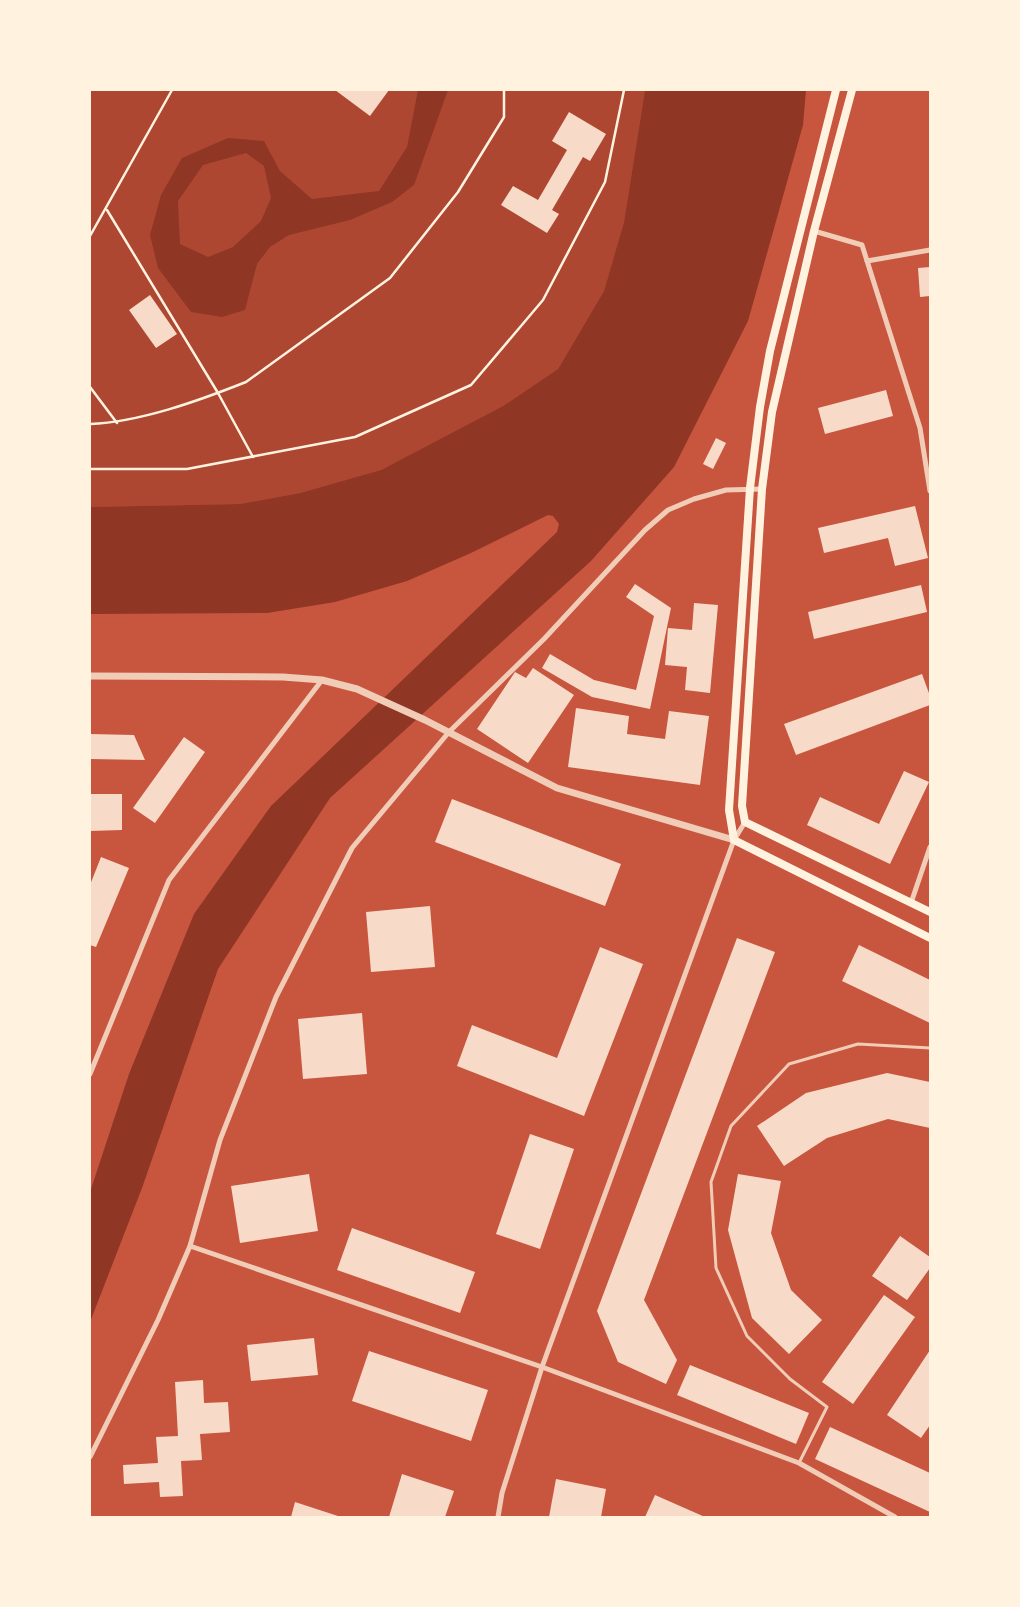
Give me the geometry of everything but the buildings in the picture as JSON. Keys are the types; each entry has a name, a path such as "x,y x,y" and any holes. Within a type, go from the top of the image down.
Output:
{"main road":[{"path":"836,90 770,352 750,488 729,810 734,840 930,938"},
{"path":"852,90 814,231 772,412 762,489 742,806 745,822 930,912"}],"street":[{"path":"814,231 862,245 920,428 930,491"},
{"path":"867,261 930,250"},
{"path":"90,1457 158,1320 190,1246 220,1140 276,998 352,848 449,732 544,639 645,530 668,510 694,499 726,490 762,489"},
{"path":"90,676 283,677 322,680 357,689 425,720 557,788 734,840"},
{"path":"90,1074 169,880 322,680"},
{"path":"498,1517 502,1493 542,1367 734,840 745,822"},
{"path":"912,903 930,847"},
{"path":"190,1246 542,1367 800,1463 895,1517"}],"lane":[{"path":"800,1463 827,1407 790,1379 746,1336 716,1268 711,1182 731,1126 789,1064 858,1044 930,1048"}],"path":[{"path":"90,236 107,210 172,90"},
{"path":"90,424 117,423 218,393 246,382 390,278 458,192 494,134 504,117 504,90"},
{"path":"90,469 187,469 355,438 470,385 543,300 605,182 624,90"},
{"path":"107,210 218,393 253,457"},
{"path":"90,387 117,423"}],"shaded area":[{"path":"90,90 645,90 624,222 604,291 558,369 503,406 381,470 300,493 240,504 90,507"},
{"path":"418,90 448,90 414,185 392,202 350,220 289,235 270,247 257,264 245,310 222,317 191,312 158,268 150,235 161,195 182,158 228,138 264,141 280,171 312,199 379,191 407,147","holes":["246,153 264,166 271,198 261,221 233,247 208,257 180,244 178,201 203,165"]},
{"path":"645,90 806,90 803,125 748,321 674,467 591,561 330,798 218,969 142,1188 90,1322 90,1192 129,1074 194,914 271,806 557,532 559,524 553,516 548,515 471,553 407,581 335,602 267,613 90,614 90,507 240,504 300,493 381,470 503,406 558,369 604,291 624,222"}]}
